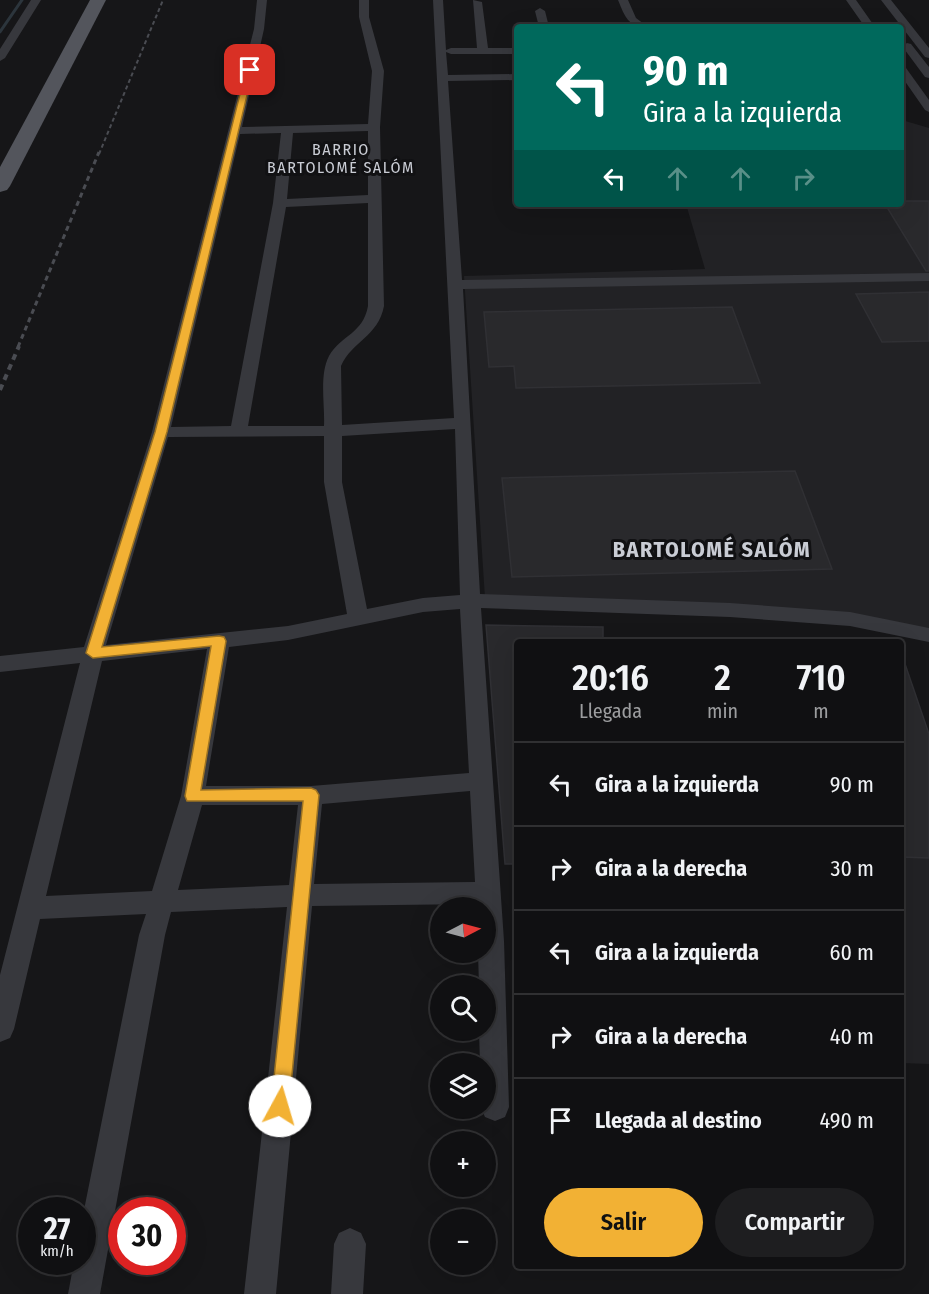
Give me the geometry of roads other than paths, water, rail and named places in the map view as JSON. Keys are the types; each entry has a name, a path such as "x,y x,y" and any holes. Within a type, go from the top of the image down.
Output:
{"main road":[{"path":"23,104 81,0"},
{"path":"0,186 98,0"}],"street":[{"path":"0,58 36,0"},
{"path":"0,1029 93,653 161,432 259,29 262,0"},
{"path":"358,617 333,482 332,431 333,366 338,355 368,327 374,317 376,199 374,127 378,71 364,17 364,0"},
{"path":"438,0 488,894 493,1053"},
{"path":"623,0 632,20 638,24"},
{"path":"850,0 868,24"},
{"path":"477,2 483,51"},
{"path":"882,4 892,24"},
{"path":"882,4 898,24"},
{"path":"540,11 543,24"},
{"path":"904,32 915,46 929,75"},
{"path":"451,51 514,51"},
{"path":"904,73 929,108"},
{"path":"450,78 514,77"},
{"path":"235,131 374,127"},
{"path":"240,431 280,203 286,130"},
{"path":"280,203 376,199"},
{"path":"454,285 929,277"},
{"path":"161,432 332,431 463,423"},
{"path":"0,664 288,633 423,605 470,602 730,610 850,620 929,635"},
{"path":"84,1294 152,935 164,901 193,796 219,641"},
{"path":"193,796 311,795 482,781"},
{"path":"260,1294 303,896 311,795"},
{"path":"29,908 303,896 488,894"},
{"path":"347,1294 351,1244"}],"waterway":[{"path":"0,32 22,0"}],"railway":[{"path":"99,154 163,0"},
{"path":"18,347 99,152"},
{"path":"0,390 19,346"}],"district":[{"name":"BARRIO BARTOLOMÉ SALÓM","path":"341,158"},
{"name":"BARTOLOMÉ SALÓM","path":"712,549"}]}
